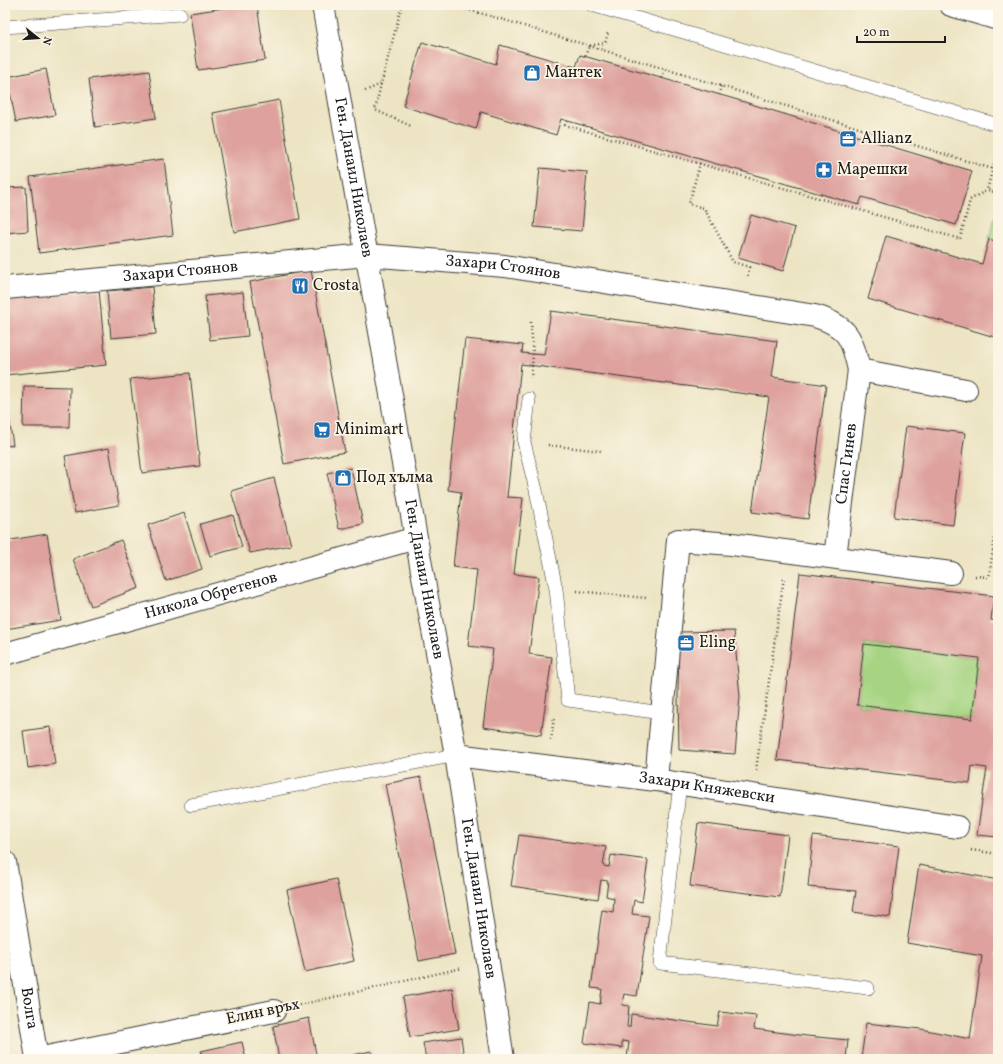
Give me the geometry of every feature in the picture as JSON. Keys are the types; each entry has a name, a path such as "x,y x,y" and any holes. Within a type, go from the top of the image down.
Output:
{"street":[{"name":"Ген. Данаил Николаев","path":"323,5 416,538 456,755 503,1059"},
{"path":"951,5 998,19"},
{"name":"Захари Стоянов","path":"5,288 367,255 505,266 815,316 831,321 846,332 855,352 859,370"},
{"path":"859,370 966,390"},
{"name":"Спас Гинев","path":"835,557 859,370"},
{"name":"Никола Обретенов","path":"5,654 416,538"},
{"path":"656,780 678,540 732,544 951,573"},
{"name":"Захари Княжевски","path":"456,755 656,780 957,827"},
{"name":"Волга","path":"5,862 37,1059"},
{"name":"Елин връх","path":"37,1059 274,1010"}],"lane":[{"path":"592,5 998,125"},
{"path":"5,26 180,14"},
{"path":"529,399 524,442 536,490 556,589 568,700 662,713"},
{"path":"191,804 456,755"},
{"path":"680,784 660,963 868,988"}],"path":[{"path":"402,5 375,110 411,126"},
{"path":"451,5 462,6 993,169"},
{"path":"589,46 605,43"},
{"path":"586,56 589,46"},
{"path":"662,78 665,69"},
{"path":"340,100 381,84"},
{"path":"719,95 721,86"},
{"path":"567,121 565,125 960,239 970,200 987,190 998,149"},
{"path":"642,147 644,143"},
{"path":"701,159 689,204 704,208 733,262 749,267"},
{"path":"987,190 998,193"},
{"path":"532,322 533,365"},
{"path":"524,442 601,451"},
{"path":"951,573 989,577 998,516"},
{"path":"753,795 788,551"},
{"path":"556,589 672,600"},
{"path":"550,743 554,721"},
{"name":"Елин връх","path":"274,1010 488,963"}],"green space":[{"path":"998,207 998,242 989,239"},
{"path":"864,644 979,658 972,719 857,705"}],"building":[{"path":"245,5 257,5 265,60 198,70 190,13"},
{"path":"422,42 496,64 500,45 576,67 580,55 731,98 972,171 956,225 862,197 859,205 561,119 556,135 481,112 476,129 403,106"},
{"path":"46,69 55,115 16,122 7,77"},
{"path":"149,71 156,118 95,127 89,79"},
{"path":"279,100 300,219 234,232 213,113"},
{"path":"164,159 173,235 39,253 30,177"},
{"path":"540,168 587,172 582,231 534,227"},
{"path":"26,187 28,231 5,233 5,188"},
{"path":"751,215 795,228 783,271 738,258"},
{"path":"886,236 982,264 989,239 998,242 998,338 868,299"},
{"path":"311,270 345,452 284,464 250,282"},
{"path":"152,287 156,334 111,338 107,291"},
{"path":"99,290 106,365 5,375 5,299"},
{"path":"243,292 248,336 210,340 205,296"},
{"path":"551,311 777,341 772,377 826,385 808,519 752,512 769,397 521,364 507,497 523,498 514,574 539,577 529,654 552,657 541,735 483,727 493,649 468,646 477,570 453,567 461,492 448,490 465,339 523,345 522,353 544,355"},
{"path":"190,373 200,466 142,473 130,379"},
{"path":"24,386 70,387 69,427 23,427"},
{"path":"5,391 13,445 5,446"},
{"path":"906,426 965,433 953,525 894,517"},
{"path":"109,448 119,505 75,513 65,456"},
{"path":"351,468 363,524 339,529 327,473"},
{"path":"5,477 9,495 5,496"},
{"path":"274,478 291,545 250,553 231,491"},
{"path":"184,513 202,569 166,581 148,525"},
{"path":"233,515 242,547 210,556 200,524"},
{"path":"47,534 61,620 5,629 5,541"},
{"path":"121,540 139,588 91,606 73,559"},
{"path":"800,573 994,596 991,620 998,621 998,837 977,835 987,768 972,766 970,783 777,760","holes":["864,644 979,658 972,719 857,705"]},
{"path":"734,631 740,697 735,754 679,750 679,632"},
{"path":"50,727 55,764 28,768 23,731"},
{"path":"421,777 455,954 419,961 385,784"},
{"path":"698,823 788,835 780,897 690,886"},
{"path":"519,835 606,847 603,866 609,867 611,855 648,860 642,902 634,900 632,914 649,916 637,996 624,994 622,1005 629,1006 627,1027 630,1027 631,1014 717,1026 720,1012 756,1016 754,1029 848,1040 846,1059 627,1059 629,1042 622,1041 622,1048 584,1043 590,1002 600,1004 602,989 591,988 602,910 613,912 614,898 606,896 608,881 601,880 598,899 511,886"},
{"path":"813,836 899,846 890,917 853,912 856,891 808,887"},
{"path":"919,865 998,880 998,1059 861,1059 866,1023 921,1029 970,1039 982,956 907,943"},
{"path":"336,879 354,961 305,972 287,890"},
{"path":"452,988 459,1029 410,1037 403,997"},
{"path":"309,1018 317,1059 279,1059 273,1026"},
{"path":"461,1037 464,1059 426,1059 423,1043"},
{"path":"242,1042 246,1059 203,1059 201,1051"},
{"path":"371,1051 373,1059 339,1059 339,1058"}],"place":[{"name":"Мантек","path":"532,73"},
{"name":"Allianz","path":"848,139"},
{"name":"Марешки","path":"824,170"},
{"name":"Crosta","path":"300,286"},
{"name":"Minimart","path":"322,430"},
{"name":"Под хълма","path":"343,478"},
{"name":"Eling","path":"686,643"}]}
